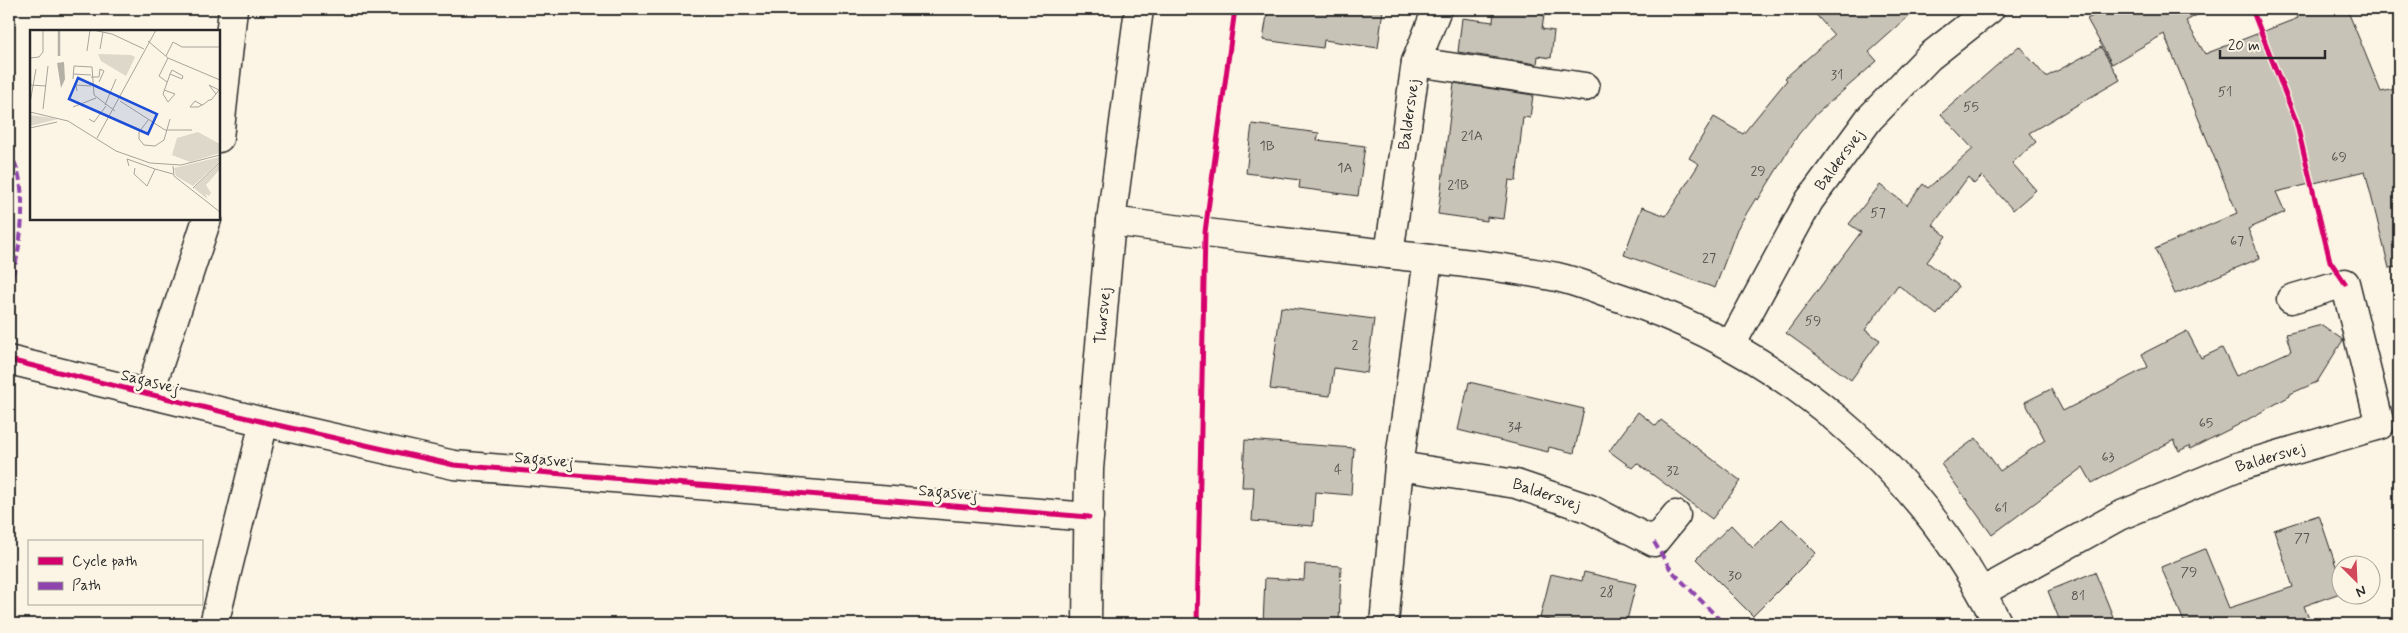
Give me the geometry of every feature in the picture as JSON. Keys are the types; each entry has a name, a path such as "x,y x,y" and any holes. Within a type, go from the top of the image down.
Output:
{"street":[{"path":"220,129 233,9"},
{"name":"Thorsvej","path":"1087,624 1089,469 1111,222 1140,9"},
{"name":"Baldersvej","path":"1389,254 1416,62 1437,9"},
{"name":"Baldersvej","path":"1731,345 1809,201 1869,119 1929,57 1990,9"},
{"name":"Baldersvej","path":"1416,62 1585,87"},
{"name":"Sagasvej","path":"149,394 207,220"},
{"path":"1111,222 1389,254 1558,278 1653,308 1731,345 1815,399 1879,456 1930,513 1982,592 1998,624"},
{"path":"1384,624 1399,466 1428,259"},
{"name":"Baldersvej","path":"1982,592 2119,516 2238,467 2380,425 2344,282 2291,299"},
{"name":"Sagasvej","path":"9,360 264,422 454,465 1088,517"},
{"path":"214,624 264,422"},
{"name":"Baldersvej","path":"1399,466 1516,484 1590,509 1654,542 1676,515"}],"building":[{"path":"1268,9 1383,9 1378,48 1324,40 1323,48 1263,40"},
{"path":"1494,9 1545,9 1542,29 1554,31 1551,58 1538,56 1537,64 1458,52 1462,18 1493,22"},
{"path":"1811,9 1917,9 1869,52 1877,61 1813,117 1798,135 1758,200 1756,198 1737,229 1715,288 1624,255 1642,207 1666,216 1699,164 1689,158 1714,117 1743,134 1787,80 1785,78 1834,35"},
{"path":"2106,9 2208,9 2186,21 2205,54 2298,18 2294,9 2347,9 2381,92 2399,88 2399,267 2389,268 2365,171 2276,192 2285,212 2248,229 2260,258 2175,294 2155,249 2237,213 2164,34 2112,64 2087,19"},
{"path":"2019,46 2046,77 2101,47 2120,80 2029,133 2036,142 2012,163 2036,190 2013,210 1982,176 1974,184 1968,177 1933,225 1946,236 1927,262 1959,286 1937,315 1898,285 1865,330 1880,340 1851,380 1786,333 1861,232 1849,224 1880,185 1907,205 1923,184 1928,188 1973,149 1941,114"},
{"path":"1454,83 1533,95 1530,118 1523,117 1516,181 1509,180 1504,219 1487,217 1487,221 1438,214"},
{"path":"1252,124 1319,133 1317,140 1365,146 1358,196 1299,188 1300,180 1246,173"},
{"path":"1281,307 1374,319 1367,373 1334,368 1330,396 1270,389"},
{"path":"2322,325 2343,340 2317,382 2290,394 2290,396 2236,426 2190,449 2189,446 2179,451 2174,440 2092,483 2083,467 1992,535 1941,464 1976,438 2000,471 2045,440 2025,402 2051,389 2063,411 2148,367 2142,354 2187,331 2201,358 2222,348 2236,376 2291,351 2286,334"},
{"path":"1469,382 1584,409 1574,453 1549,447 1548,452 1458,430"},
{"path":"1638,412 1656,426 1661,420 1741,481 1712,519 1637,463 1632,468 1609,451"},
{"path":"1245,440 1354,448 1351,495 1315,492 1313,526 1252,521 1254,487 1242,487"},
{"path":"2319,515 2333,556 2330,556 2330,597 2304,606 2311,624 2185,624 2161,567 2205,549 2229,608 2293,587 2274,530"},
{"path":"1782,519 1816,553 1753,616 1696,559 1731,525 1753,548"},
{"path":"1305,564 1341,566 1339,624 1263,624 1265,578 1304,580"},
{"path":"1584,572 1636,584 1626,624 1566,624 1540,618 1551,574 1582,581"},
{"path":"2095,572 2116,624 2061,624 2048,591"}],"marked path":[{"path":"9,151 18,172 22,199 19,245 9,287"},
{"path":"1654,542 1671,570 1724,624"}],"cycle path":[{"path":"1197,624 1205,232 1235,9"},
{"path":"2252,9 2296,121 2330,261 2345,283"},
{"path":"9,360 264,422 454,465 1089,517"}]}
